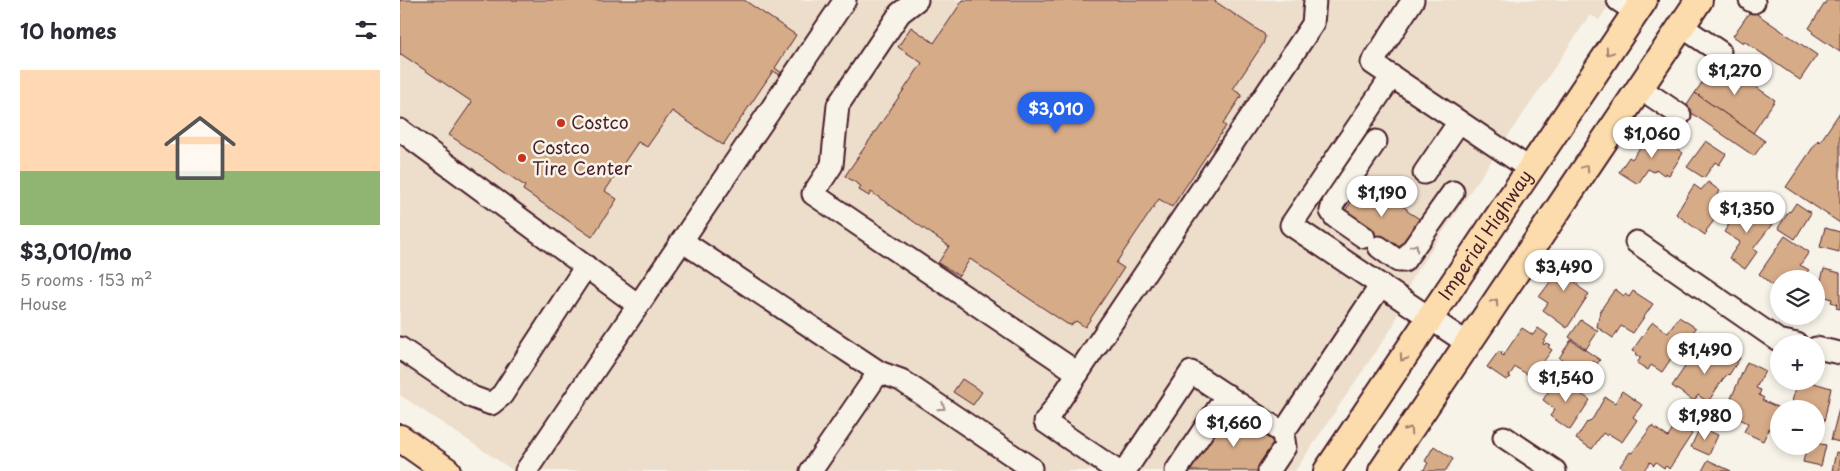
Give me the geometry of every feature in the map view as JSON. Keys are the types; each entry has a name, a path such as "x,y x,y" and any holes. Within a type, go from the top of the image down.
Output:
{"main road":[{"path":"1382,471 1699,0"},
{"name":"Imperial Highway","path":"1327,471 1530,169 1633,4"},
{"path":"400,438 448,471"}],"street":[{"path":"526,471 845,0"},
{"path":"917,0 900,13 838,105 832,165 813,194 1078,373"},
{"path":"1117,471 1045,422 1313,24 1315,0"},
{"path":"1413,0 1372,63 1530,169"},
{"path":"1682,26 1720,52"},
{"path":"1392,76 1291,225 1468,343"},
{"path":"1640,88 1680,115"},
{"path":"1424,173 1459,122"},
{"path":"400,130 638,305"},
{"path":"1376,141 1333,204 1331,211 1336,217 1398,260 1404,261 1453,192"},
{"path":"682,241 879,372 901,380 1031,468"},
{"path":"1636,242 1771,335"},
{"path":"400,348 472,397 491,404 502,395 586,266"},
{"path":"1269,471 1285,447 1283,433 1381,285"},
{"path":"1825,350 1840,352"},
{"path":"811,471 879,372"},
{"path":"1125,471 1191,372 1283,433"},
{"path":"1176,471 1227,395"},
{"path":"1504,437 1555,471"}],"shaded area":[{"path":"400,0 1612,0 1599,20 1590,15 1412,278 1393,326 1295,471 514,471 400,395"}],"building":[{"name":"Costco","path":"400,0 744,0 796,35 775,68 782,73 780,75 773,71 723,145 672,111 647,147 638,142 605,191 617,199 592,237 523,190 525,186 449,135 472,102 401,54 400,56"},
{"path":"963,0 1213,0 1264,34 1263,44 1233,89 1242,95 1223,124 1226,126 1172,207 1159,199 1116,263 1124,268 1085,327 1076,321 1071,325 1067,324 970,259 959,276 938,263 949,246 871,192 869,196 859,190 861,186 845,176 922,63 898,47 911,27 934,43"},
{"path":"1827,0 1840,0 1840,52 1812,33 1813,31 1809,28"},
{"path":"1751,10 1817,55 1800,80 1744,41 1743,43 1733,36"},
{"path":"1717,60 1775,100 1753,133 1695,93"},
{"path":"1695,93 1765,141 1754,156 1690,112 1683,111"},
{"path":"1840,112 1840,223 1786,187"},
{"path":"1652,131 1683,153 1669,175 1665,173 1664,175 1656,169 1654,172 1648,169 1638,184 1619,172 1629,157 1632,159"},
{"path":"1706,141 1726,154 1719,165 1715,162 1704,178 1687,167"},
{"path":"1365,182 1377,190 1380,186 1387,191 1384,195 1421,220 1402,249 1385,238 1374,254 1359,243 1370,228 1345,211"},
{"path":"1708,182 1720,191 1714,200 1724,207 1705,235 1676,214 1694,185 1701,190"},
{"path":"1743,203 1752,210 1752,213 1756,208 1762,212 1758,217 1760,218 1762,215 1773,223 1753,249 1757,252 1745,269 1729,258 1740,242 1724,232"},
{"path":"1796,203 1811,213 1795,239 1778,228"},
{"path":"1825,228 1840,232 1839,252 1820,247"},
{"path":"1785,236 1809,252 1800,265 1809,270 1770,270 1770,283 1759,274"},
{"path":"1565,253 1583,266 1574,279 1579,287 1589,294 1567,328 1543,310 1548,303 1539,297 1556,274 1558,270 1554,268"},
{"path":"1824,270 1840,273 1840,309 1836,308 1837,304 1831,302 1832,299 1825,297"},
{"path":"1615,289 1624,296 1625,294 1629,297 1633,291 1653,304 1633,333 1621,326 1613,338 1597,327 1600,311"},
{"path":"1679,317 1696,328 1684,345 1681,344 1662,372 1651,365 1648,370 1637,363 1641,357 1635,355 1636,353 1632,351 1651,324 1653,322 1668,333"},
{"path":"1581,320 1598,331 1586,349 1569,337"},
{"path":"1522,328 1533,335 1538,328 1548,335 1543,343 1544,345 1546,343 1550,345 1548,347 1552,350 1532,377 1515,367 1509,376 1511,377 1506,380 1487,367 1498,352 1503,352 1501,354 1503,356"},
{"path":"1571,340 1600,360 1597,364 1593,361 1584,375 1559,358"},
{"path":"1723,347 1740,358 1708,402 1698,395 1694,401 1672,386 1693,355 1703,361 1712,363"},
{"path":"1747,362 1765,371 1756,388 1761,390 1759,395 1764,398 1762,400 1770,404 1770,427 1763,441 1744,432 1748,423 1725,412"},
{"path":"1557,378 1590,400 1570,430 1550,416 1555,409 1543,400"},
{"path":"962,379 982,392 973,405 953,392"},
{"path":"1825,386 1831,388 1825,417 1825,400 1792,400 1795,390 1825,390"},
{"path":"1622,391 1642,405 1633,417 1637,420 1622,442 1609,434 1607,436 1603,433 1592,449 1576,439 1587,422 1593,418 1605,397 1615,403"},
{"path":"1840,405 1840,442 1831,440"},
{"path":"1226,410 1277,444 1266,471 1185,471"},
{"path":"1677,423 1692,434 1669,469 1656,462 1654,465 1650,462 1643,471 1627,471 1620,466 1652,426 1668,437"},
{"path":"1700,427 1718,435 1709,455 1691,447"},
{"path":"1434,446 1453,459 1445,471 1423,471 1428,463 1425,461"},
{"path":"1836,452 1840,453 1840,471 1832,471"},
{"path":"1805,455 1824,455 1821,466 1803,462"},
{"path":"1708,460 1731,471 1702,471"}],"place":[{"name":"Costco","path":"561,123"},
{"name":"Costco Tire Center","path":"522,158"}]}
